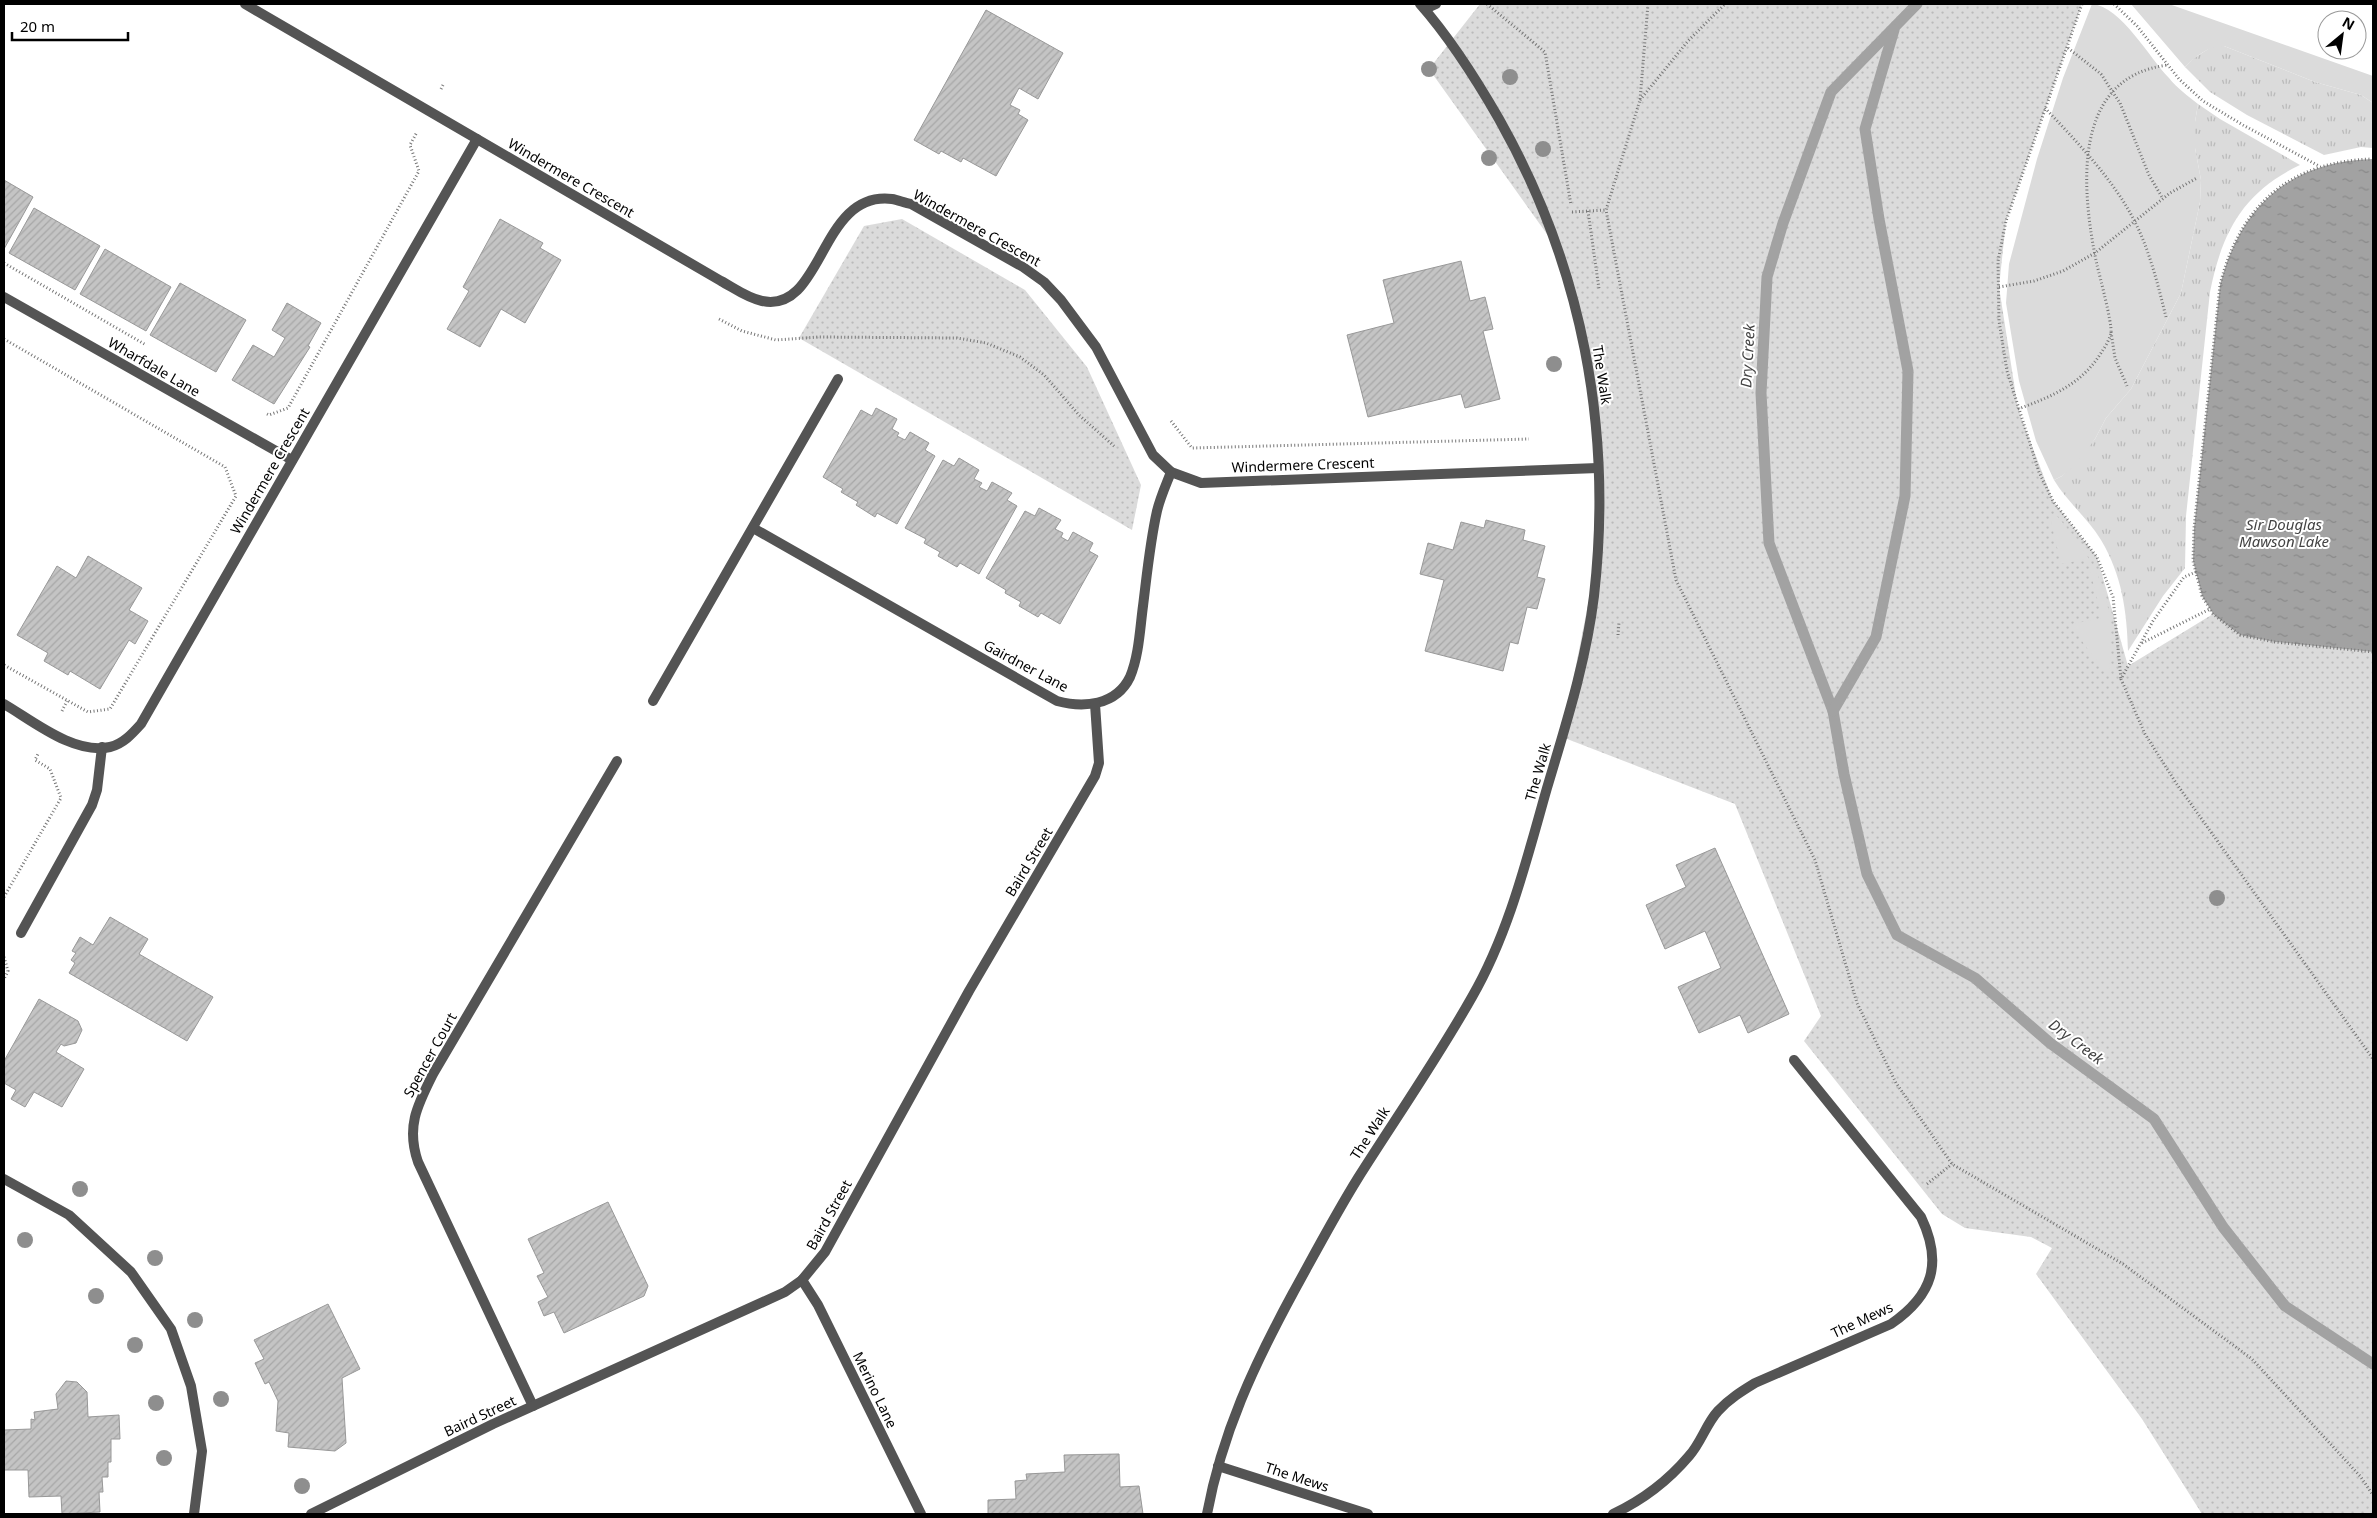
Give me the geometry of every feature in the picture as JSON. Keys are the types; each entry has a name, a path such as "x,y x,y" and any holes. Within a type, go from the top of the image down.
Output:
{"street":[{"name":"Windermere Crescent","path":"245,4 721,281 748,296 763,301 782,300 798,292 808,279 837,227 849,212 871,200 892,199 911,204 1023,267 1044,282 1061,300 1096,347 1153,455 1171,472 1201,483 1598,468"},
{"path":"1423,7 1436,4"},
{"name":"The Walk","path":"1207,1514 1226,1434 1247,1382 1271,1335 1355,1182 1445,1043 1474,994 1496,950 1527,858 1576,690 1586,645 1598,556 1600,498 1598,438 1590,377 1578,316 1560,251 1525,165 1475,77 1423,7"},
{"name":"Windermere Crescent","path":"4,704 68,741 93,749 111,747 128,738 141,724 477,139"},
{"name":"Wharfdale Lane","path":"4,297 292,460"},
{"path":"653,701 838,379"},
{"name":"Gairdner Lane","path":"753,528 1056,701 1076,706 1095,704 1113,696 1130,677 1137,648 1157,509 1171,472"},
{"name":"Baird Street","path":"310,1514 533,1406 785,1292 802,1280 825,1252 969,991 1095,776 1099,763 1095,704"},
{"path":"21,933 92,805 97,790 102,747"},
{"name":"Spencer Court","path":"533,1406 418,1162 412,1140 412,1125 415,1110 433,1074 617,761"},
{"name":"The Mews","path":"1613,1514 1639,1502 1664,1483 1690,1455 1718,1412 1737,1394 1755,1382 1891,1324 1908,1312 1924,1293 1933,1267 1930,1237 1921,1217 1794,1060"},
{"path":"4,1179 69,1215 76,1221 131,1272 170,1329 191,1386 202,1451 194,1514"},
{"name":"Merino Lane","path":"802,1280 818,1305 921,1514"},
{"name":"The Mews","path":"1218,1466 1368,1514"}],"path":[{"path":"1487,4 1545,52 1572,212 1606,210"},
{"path":"1648,4 1640,100 1606,210 1676,580 1816,860 1857,1003 1896,1083 1952,1164 2123,1264 2252,1359 2360,1476 2373,1495"},
{"path":"1640,100 1688,41 1726,4"},
{"path":"2082,4 2006,221 1998,261 1999,321 2007,371 2039,472 2053,501 2097,557 2113,597 2121,679 2145,734 2176,783 2373,1059"},
{"path":"2114,4 2137,26 2179,79 2204,101 2243,126 2320,166"},
{"path":"2068,48 2101,74 2120,103 2149,175 2162,199"},
{"path":"2127,386 2114,358 2111,331 2095,253 2085,174 2090,136 2112,91 2125,79 2151,67 2168,65"},
{"path":"262,411 269,415 288,408 293,400 419,171 410,145 444,83"},
{"path":"2045,108 2101,172 2134,221 2152,267 2166,317"},
{"path":"2373,160 2352,160 2320,166 2294,177 2255,209 2238,234 2224,267 2219,295 2194,528 2193,561 2202,596 2213,614 2240,634 2275,642 2373,652"},
{"path":"1999,288 2034,281 2063,271 2095,253 2162,199 2197,178"},
{"path":"4,263 149,346"},
{"path":"719,319 742,331 776,340 819,337 957,338 986,343 1020,357 1044,375 1079,415 1116,447"},
{"path":"2018,408 2045,399 2074,383 2094,365 2106,346 2111,331"},
{"path":"4,338 225,467 236,496 110,709 88,712 4,665"},
{"path":"1172,421 1192,448 1529,439"},
{"path":"2121,679 2153,621 2184,577 2196,572"},
{"path":"2142,644 2210,609"},
{"path":"4,897 61,798 50,769 35,760 68,701"},
{"path":"4,957 8,972 4,979"},
{"path":"1924,1186 1952,1164"}],"green space":[{"path":"1480,4 2082,4 2006,221 1999,287 2018,409 2053,501 2097,557 2128,666 2213,614 2275,642 2373,652 2373,1514 2202,1514 2142,1419 2036,1274 2052,1248 2031,1237 1965,1228 1942,1214 1804,1041 1821,1016 1735,804 1562,737 1598,553 1590,377 1559,251 1429,69"},
{"path":"2092,4 2103,7 2124,23 2172,82 2198,104 2195,122 2195,148 2201,180 2200,202 2181,293 2131,389 2106,418 2095,439 2075,465 2054,480 2036,441 2019,381 2006,303 2009,264 2037,159 2063,78"},
{"path":"2131,4 2169,4 2317,56 2317,60 2328,60 2373,76 2373,103 2361,95 2315,82 2224,46 2218,46 2203,52 2185,67"},
{"path":"2213,46 2224,46 2315,82 2361,95 2373,103 2373,148 2361,147 2324,155 2247,115 2210,92 2185,67 2194,58"},
{"path":"2198,104 2220,119 2300,165 2280,176 2250,201 2238,216 2221,251 2210,292 2186,516 2185,568 2163,596 2128,651 2125,608 2119,580 2108,553 2096,532 2054,480 2062,476 2095,439 2106,418 2131,389 2181,293 2200,202 2201,180 2195,148 2195,122"},
{"path":"902,219 1025,290 1087,367 1141,485 1132,530 799,338 864,226"},
{"path":"2056,515 2072,534 2095,569 2102,587 2108,605 2110,625 2109,672 2088,650 2072,624 2102,618 2087,559 2061,564 2051,522"}],"water":[{"name":"Sir Douglas Mawson Lake","path":"2373,159 2373,652 2275,642 2240,635 2213,614 2202,596 2193,561 2194,528 2220,285 2229,257 2241,232 2255,211 2273,193 2293,179 2317,168 2343,162"}],"building":[{"path":"986,10 1063,53 1038,99 1019,88 1010,105 1020,110 1018,114 1028,120 996,176 963,158 961,162 941,151 939,154 914,140"},
{"path":"4,180 33,197 4,249"},
{"path":"34,208 100,246 75,290 9,253"},
{"path":"500,219 543,243 540,248 561,260 525,323 501,309 480,347 447,329 469,291 463,287"},
{"path":"105,249 171,287 146,331 80,294"},
{"path":"1461,261 1470,301 1485,297 1493,329 1483,331 1500,399 1465,408 1461,394 1368,417 1347,335 1394,323 1383,280"},
{"path":"180,283 246,320 216,372 150,335"},
{"path":"287,303 321,323 308,346 310,347 274,404 232,380 253,345 274,357 285,338 272,330"},
{"path":"876,408 897,419 892,429 899,433 897,436 905,440 910,432 929,443 925,450 935,456 897,524 877,513 875,517 856,505 858,502 841,492 843,489 823,477 861,410 872,416"},
{"path":"959,458 979,470 974,479 982,483 979,487 987,491 992,482 1012,493 1007,500 1017,506 979,574 960,563 957,567 938,556 940,552 924,543 926,539 905,528 943,460 954,466"},
{"path":"1039,508 1061,520 1055,529 1063,533 1061,537 1068,541 1073,532 1093,543 1089,551 1098,556 1060,624 1041,613 1038,617 1019,606 1021,602 1005,593 1006,590 986,578 1025,511 1035,516"},
{"path":"1486,520 1525,530 1523,540 1545,546 1537,577 1545,579 1537,609 1527,607 1518,644 1510,642 1503,671 1425,651 1444,580 1420,574 1428,543 1453,550 1461,522 1484,528"},
{"path":"88,556 142,588 129,610 148,621 135,644 129,640 100,689 70,671 68,675 44,661 48,653 17,635 57,566 76,578"},
{"path":"1715,848 1789,1014 1748,1033 1740,1015 1699,1033 1678,987 1721,968 1705,931 1665,949 1646,905 1686,887 1676,865"},
{"path":"110,917 148,939 139,954 213,997 187,1041 69,973 75,963 71,960 76,953 72,951 80,937 93,945"},
{"path":"39,999 78,1021 82,1030 76,1043 64,1046 61,1044 56,1052 84,1069 62,1107 34,1092 25,1107 11,1099 16,1090 4,1083 4,1061"},
{"path":"608,1202 648,1286 644,1296 564,1333 554,1312 544,1316 538,1302 548,1297 537,1276 544,1273 528,1239"},
{"path":"328,1304 360,1369 342,1378 346,1443 335,1451 288,1447 289,1433 276,1431 278,1401 269,1382 265,1384 255,1363 264,1359 254,1340"},
{"path":"66,1381 77,1382 87,1392 88,1417 119,1415 120,1439 111,1439 111,1462 108,1462 108,1477 102,1477 103,1492 99,1492 100,1512 62,1514 61,1496 29,1497 28,1470 4,1470 4,1430 31,1429 31,1419 35,1420 34,1412 58,1409 56,1394"},
{"path":"1119,1454 1120,1487 1139,1486 1143,1514 988,1514 988,1500 1016,1499 1015,1481 1027,1480 1026,1474 1065,1472 1064,1455"}],"waterway":[{"name":"Dry Creek","path":"1917,4 1831,92 1783,223 1767,277 1761,393 1769,543 1833,711 1844,774 1867,874 1897,935 1975,978 2050,1043 2154,1119 2223,1227 2285,1306 2373,1364"},
{"name":"Dry Creek","path":"1833,711 1876,637 1905,496 1908,371 1879,219 1865,129 1894,30"}]}
